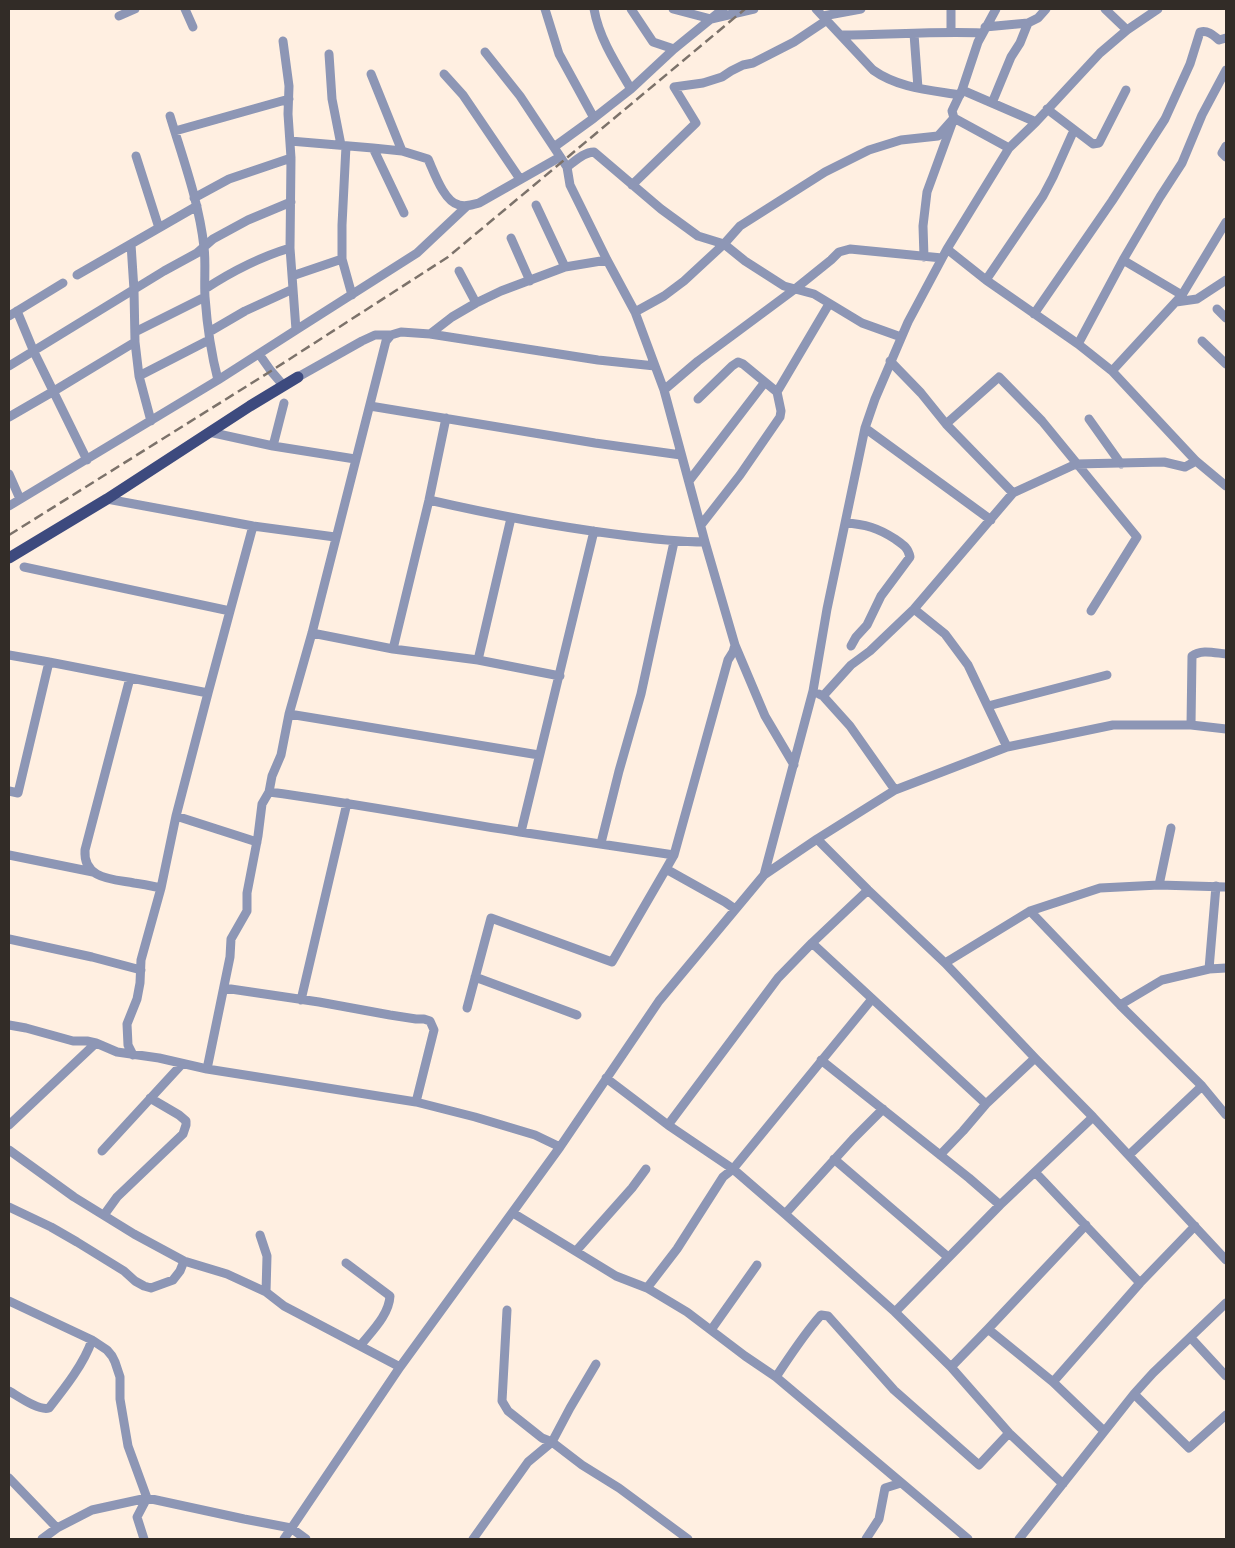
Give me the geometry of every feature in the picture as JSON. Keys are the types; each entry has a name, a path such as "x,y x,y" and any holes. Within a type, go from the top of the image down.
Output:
{"main road":[{"path":"9,558 107,499 209,432 298,377"}],"street":[{"path":"119,16 135,9"},
{"path":"185,9 193,27"},
{"path":"545,9 559,54 594,118"},
{"path":"594,9 597,24 631,90"},
{"path":"631,9 653,42 674,49"},
{"path":"673,9 683,10 711,19 754,9"},
{"path":"554,147 631,90 674,49 723,9"},
{"path":"816,9 872,70 882,77 895,83 918,88 961,92 1036,122"},
{"path":"632,184 696,123 674,87 722,77 743,65 753,63 794,42 825,18 861,9"},
{"path":"950,32 951,9"},
{"path":"924,257 923,226 928,192 954,118 952,111 984,30 996,9"},
{"path":"841,35 914,34 984,30 1028,23 1038,18 1046,9"},
{"path":"1105,9 1127,30"},
{"path":"764,875 813,691 865,428 890,361 947,249 1009,148 1036,122 1100,53 1127,30 1158,9"},
{"path":"992,103 1011,57 1020,43 1028,23"},
{"path":"1034,314 1112,201 1165,119 1190,64 1200,32 1210,33 1219,40 1226,38"},
{"path":"914,34 918,88"},
{"path":"283,42 289,86 288,114 291,158 290,248 296,330"},
{"path":"485,52 520,96 567,166 570,185 635,312 664,390 735,645 765,716 794,765"},
{"path":"329,54 332,99 344,145 342,259 352,295"},
{"path":"1078,344 1123,260 1182,163 1202,115 1226,70"},
{"path":"371,74 402,151"},
{"path":"444,74 463,94 520,179"},
{"path":"1047,109 1093,144 1099,143 1126,90"},
{"path":"175,132 289,99"},
{"path":"170,116 196,202 204,247 205,293 209,336 218,380"},
{"path":"954,118 1009,148"},
{"path":"635,312 664,296 677,286 724,244 740,226 825,172 868,150 901,140 938,136 954,118"},
{"path":"986,280 1043,196 1074,130"},
{"path":"290,141 402,151 428,159 450,201 458,205 467,206 479,203 560,157"},
{"path":"1226,146 1222,153 1226,157"},
{"path":"373,148 404,213"},
{"path":"567,166 582,155 594,152 662,209 698,236 724,244 745,261 784,286 814,294 862,323 901,337"},
{"path":"136,156 159,228"},
{"path":"77,275 159,228 230,179 291,158"},
{"path":"9,366 204,247 213,239 248,220 291,202"},
{"path":"536,205 566,267"},
{"path":"9,506 218,380 417,253 467,206"},
{"path":"1112,371 1179,298 1226,222"},
{"path":"511,238 530,281"},
{"path":"130,244 139,376 151,420"},
{"path":"9,417 54,391 205,293 218,280 256,261 290,248"},
{"path":"947,249 986,280 1078,344 1112,371 1196,461 1226,486"},
{"path":"664,390 698,361 832,260 839,252 850,250 942,258"},
{"path":"292,276 342,259"},
{"path":"430,334 476,302 501,291 566,267 607,260"},
{"path":"1123,260 1179,298 1196,300 1226,280"},
{"path":"459,271 476,302"},
{"path":"63,284 13,313 54,391 87,460"},
{"path":"139,376 209,336 245,312 293,289"},
{"path":"777,392 829,304"},
{"path":"1217,308 1226,318"},
{"path":"298,377 375,335 391,335 401,332 430,334 598,360 655,366"},
{"path":"207,1069 230,957 231,939 247,912 247,892 262,804 269,792 272,776 281,755 289,714 312,633 355,458 386,341 391,335"},
{"path":"1202,341 1226,364"},
{"path":"259,354 283,385"},
{"path":"890,361 921,393 946,424 1013,493"},
{"path":"698,399 738,362 777,392 781,411 780,417 740,475 701,525"},
{"path":"946,424 999,377 1042,421 1137,537 1091,610"},
{"path":"689,481 765,382"},
{"path":"273,446 284,404"},
{"path":"370,406 595,443 681,455"},
{"path":"393,649 429,500 446,418"},
{"path":"1089,419 1121,464"},
{"path":"865,428 991,520"},
{"path":"209,432 273,446 355,458"},
{"path":"823,696 851,665 870,651 914,609 1013,493 1076,464 1164,462 1185,467 1196,461"},
{"path":"9,474 20,499"},
{"path":"107,499 253,526 335,537"},
{"path":"429,500 511,518 594,532 674,542 705,542"},
{"path":"478,660 511,518"},
{"path":"845,523 857,523 881,530 906,547 910,557 881,596 867,625 851,646"},
{"path":"133,1055 128,1045 127,1024 137,999 141,960 161,888 176,816 253,526"},
{"path":"521,832 594,532"},
{"path":"601,843 619,770 641,694 674,542"},
{"path":"24,567 230,611"},
{"path":"914,609 945,634 968,665 1007,746"},
{"path":"312,633 393,649 478,660 560,676"},
{"path":"467,1008 491,918 612,962 674,855 728,660 735,645"},
{"path":"1191,725 1192,656 1203,652 1226,654"},
{"path":"9,655 208,693"},
{"path":"9,791 18,793 49,662"},
{"path":"988,706 1107,676"},
{"path":"93,872 86,864 85,850 130,678"},
{"path":"813,691 823,696 850,726 895,790"},
{"path":"289,714 539,755"},
{"path":"284,1539 400,1367 560,1147 659,1001 764,875 817,838 895,790 1007,746 1113,725 1191,725 1226,729"},
{"path":"269,792 674,855"},
{"path":"301,1000 347,803"},
{"path":"176,816 257,842"},
{"path":"1158,885 1171,828"},
{"path":"817,838 868,890 945,963 1093,1117 1226,1260"},
{"path":"9,855 93,872 104,878 161,888"},
{"path":"666,869 735,909"},
{"path":"945,963 1030,911 1100,888 1158,885 1226,887"},
{"path":"1209,969 1216,886"},
{"path":"668,1125 778,978 868,890"},
{"path":"1030,911 1120,1005 1202,1086 1226,1115"},
{"path":"9,938 141,970"},
{"path":"812,943 986,1104"},
{"path":"1120,1005 1162,980 1209,969 1226,968"},
{"path":"475,976 577,1015"},
{"path":"224,988 430,1021 434,1030 416,1102"},
{"path":"647,1288 677,1249 722,1177 733,1169 872,999"},
{"path":"9,1025 72,1040 96,1043 117,1052 160,1058 207,1069 416,1102 535,1134 560,1147"},
{"path":"9,1125 96,1043"},
{"path":"940,1155 964,1131 986,1104 1035,1058"},
{"path":"822,1060 1000,1205"},
{"path":"102,1150 182,1064"},
{"path":"606,1078 668,1125 733,1169 785,1214 951,1366 1009,1433 1063,1484"},
{"path":"1129,1156 1202,1086"},
{"path":"104,1215 117,1197 184,1134 186,1121 150,1098"},
{"path":"785,1214 883,1109"},
{"path":"894,1312 1000,1205 1093,1117"},
{"path":"9,1150 41,1174 134,1234 184,1261 227,1274 266,1292 284,1306 400,1367"},
{"path":"834,1160 948,1257"},
{"path":"576,1251 632,1188 646,1169"},
{"path":"1035,1172 1140,1283"},
{"path":"9,1207 77,1242 124,1271 144,1286 152,1288 172,1280 180,1271 184,1261"},
{"path":"514,1212 616,1276 647,1288 688,1312 745,1356 776,1377 968,1539"},
{"path":"951,1366 1086,1225"},
{"path":"1052,1382 1140,1283 1195,1226"},
{"path":"260,1235 266,1256 266,1292"},
{"path":"346,1264 390,1296 390,1305 360,1346"},
{"path":"711,1330 757,1265"},
{"path":"9,1301 92,1340 106,1350 116,1362 120,1376 120,1399 128,1446 147,1498 137,1517 144,1539"},
{"path":"1019,1539 1134,1394 1153,1373 1226,1303"},
{"path":"507,1310 502,1401 508,1411 542,1438 552,1442 688,1539"},
{"path":"776,1377 796,1345 820,1314 828,1316 894,1390 979,1465 1009,1433"},
{"path":"988,1329 1052,1382 1104,1431"},
{"path":"1191,1338 1226,1376"},
{"path":"9,1391 38,1407 48,1408 89,1351 92,1340"},
{"path":"473,1539 528,1462 552,1442 596,1364"},
{"path":"1134,1394 1189,1448 1226,1415"},
{"path":"9,1478 56,1528"},
{"path":"866,1539 879,1519 885,1488 901,1483"},
{"path":"42,1539 56,1528 92,1510 147,1498 291,1528 306,1539"}],"railway":[{"path":"9,535 271,371 448,257 745,9"}]}
